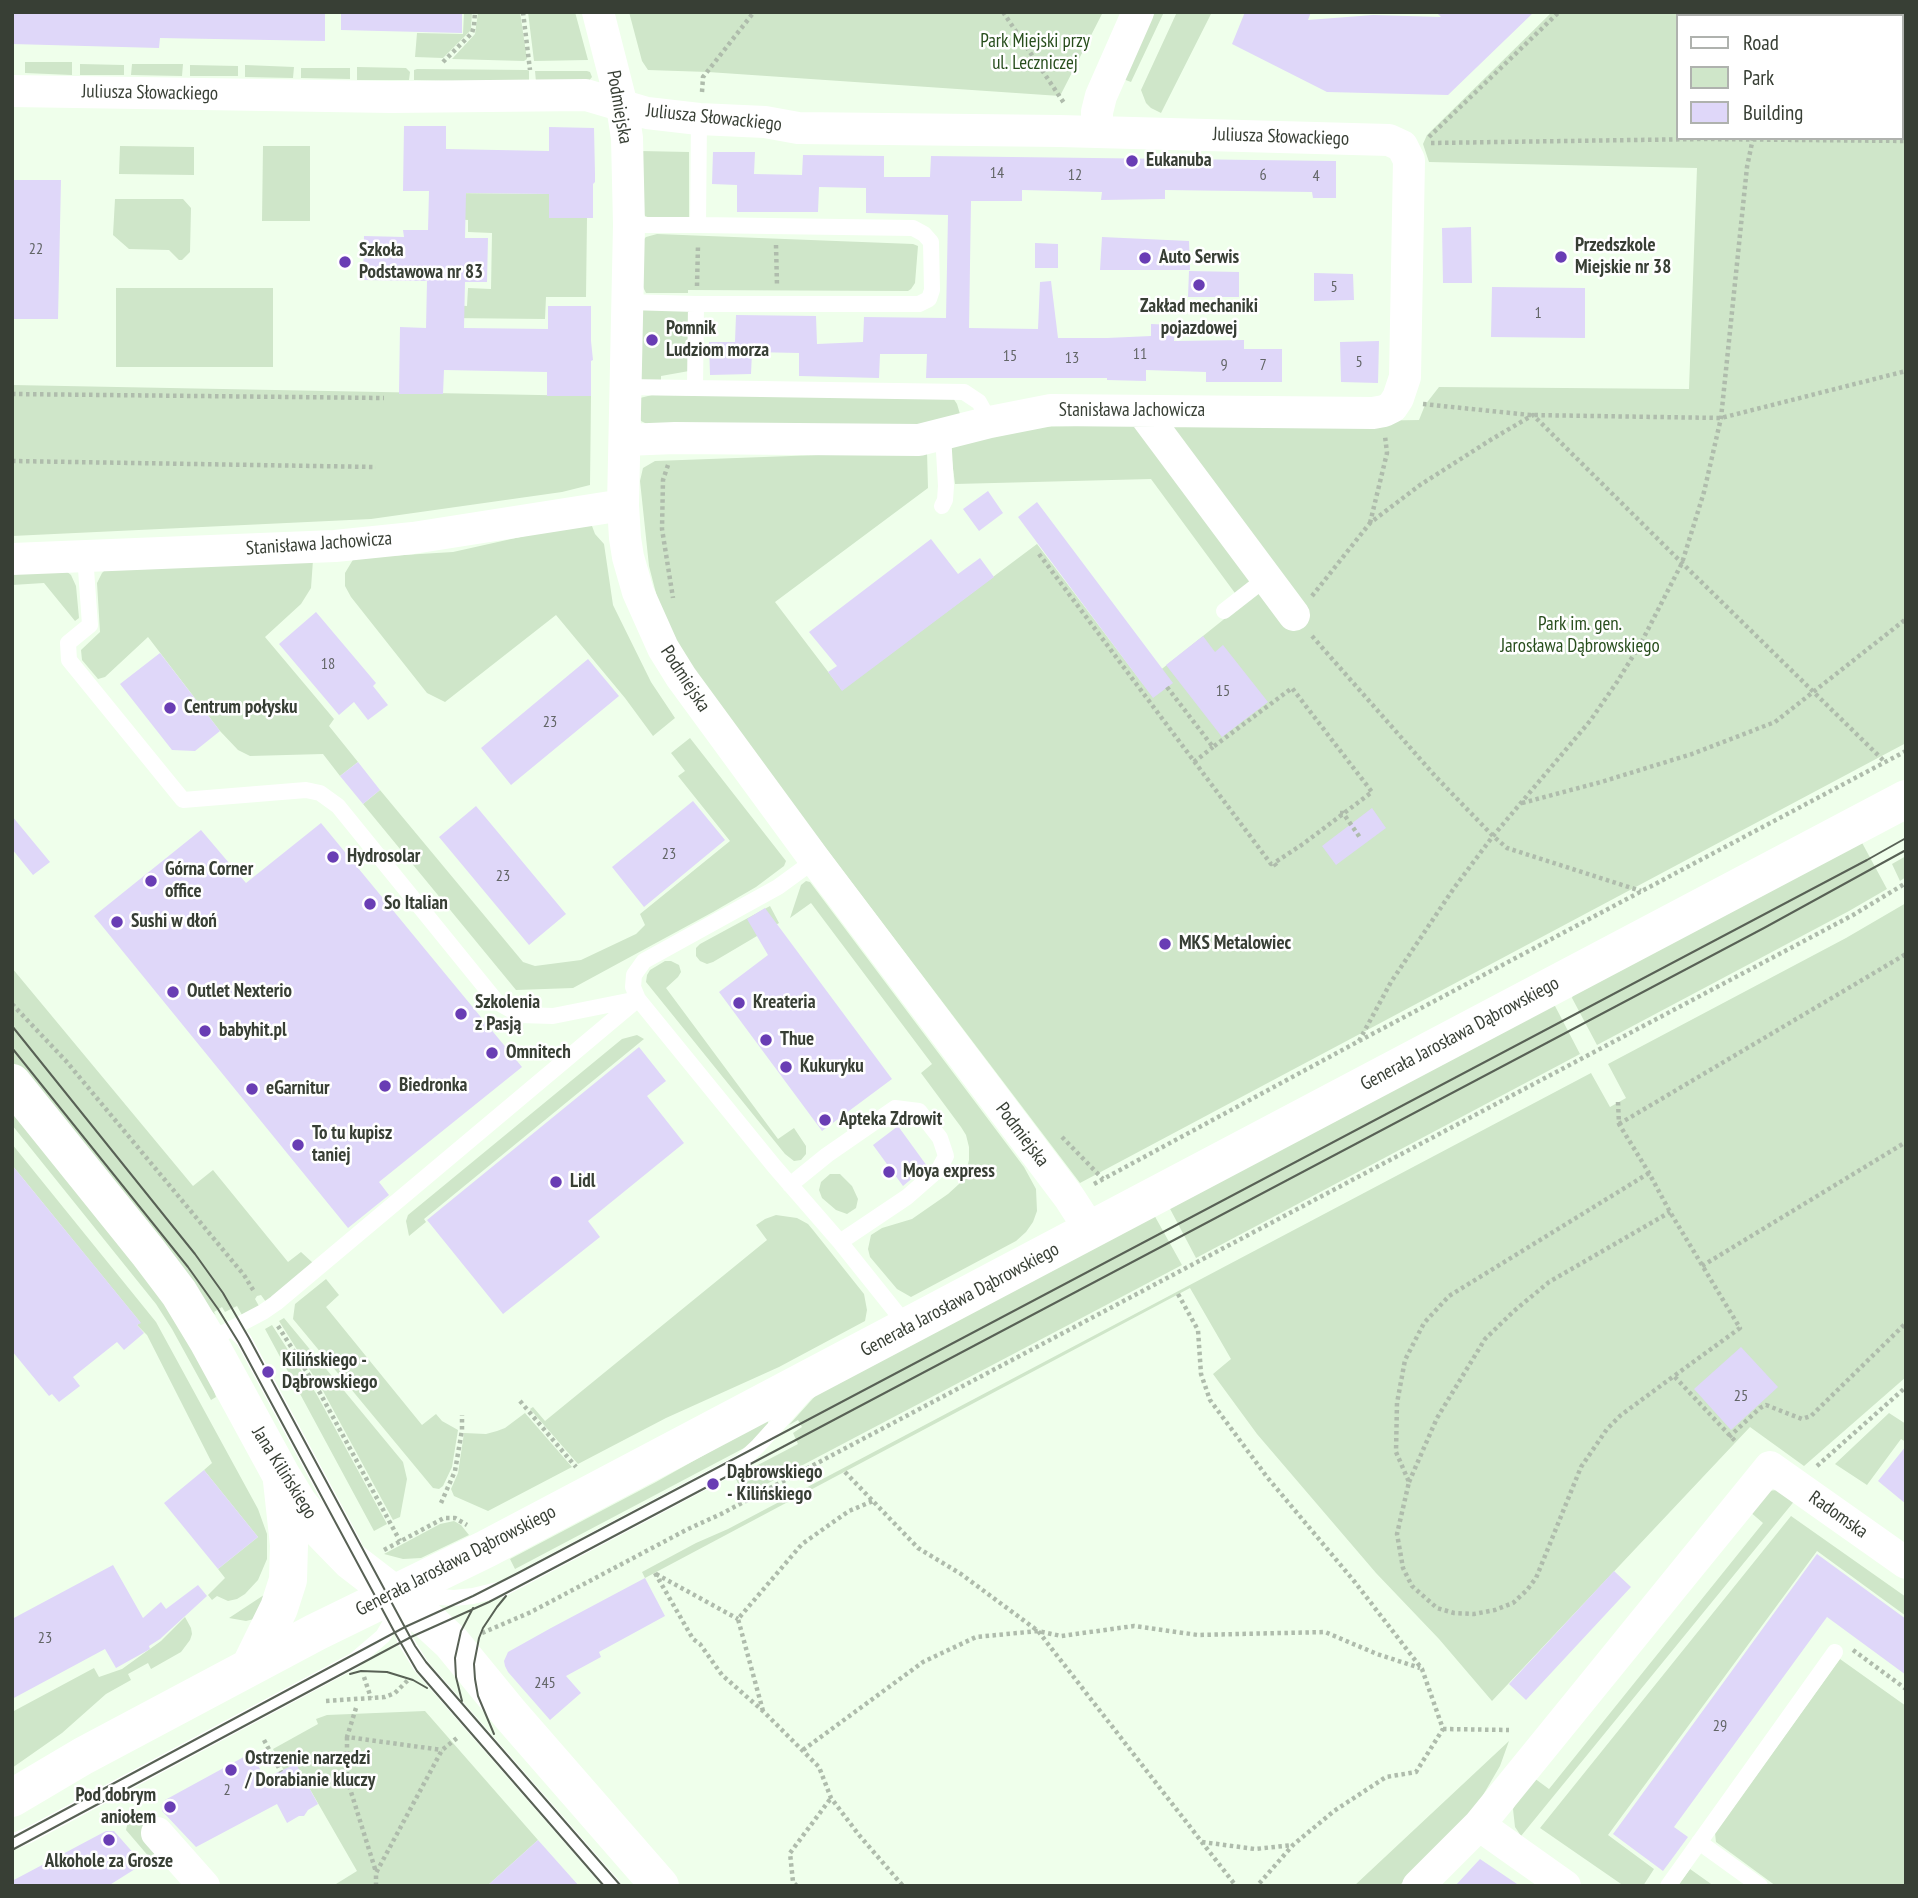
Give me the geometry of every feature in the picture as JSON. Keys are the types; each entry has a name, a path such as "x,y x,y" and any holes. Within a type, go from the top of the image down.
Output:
{"street":[{"name":"Podmiejska","path":"598,12 622,106 627,138 629,225 623,505 625,538 631,571 651,623 681,677 1069,1197 1091,1231"},
{"path":"1089,131 1101,96 1138,12"},
{"name":"Juliusza Słowackiego","path":"12,91 391,97 586,95 647,113 765,122 798,128 1089,131 1389,139 1402,146 1409,160 1405,377 1398,398 1392,407 1384,411"},
{"name":"Stanisława Jachowicza","path":"625,440 919,440 1051,410 1384,411"},
{"path":"1142,411 1294,615"},
{"name":"Stanisława Jachowicza","path":"12,559 335,546 413,538 623,505"},
{"name":"Generała Jarosława Dąbrowskiego","path":"12,1798 83,1756 250,1667 392,1593 479,1553 1906,799"},
{"name":"Jana Kilińskiego","path":"12,1083 155,1261 187,1306 219,1335 281,1475 298,1503 351,1561 425,1618 456,1648 660,1886"},
{"name":"Radomska","path":"1479,1825 1770,1467 1906,1563"},
{"path":"250,1667 279,1608 288,1580 289,1545 281,1475"},
{"path":"1418,1886 1479,1825 1565,1886"},
{"path":"157,1833 204,1886"}],"lane":[{"path":"698,225 699,119"},
{"path":"628,302 911,304 925,302 932,290 932,247 928,238 913,228 629,225"},
{"path":"695,388 696,304"},
{"path":"626,387 964,392 979,402 990,422"},
{"path":"942,506 946,485 943,434"},
{"path":"85,555 90,625 68,643 69,660 183,800 306,790 320,793 338,806 497,1002 520,1015 552,1016 639,999"},
{"path":"1224,611 1265,579"},
{"path":"815,860 778,887 644,961 634,975 633,987 639,999 908,1327"},
{"path":"219,1335 266,1310 329,1260 639,999"},
{"path":"790,1185 827,1155 895,1108 919,1111 940,1138 946,1156 939,1169 907,1196 840,1242"},
{"path":"219,1335 236,1332 244,1340 363,1561 392,1593 405,1640 421,1667 613,1886"},
{"path":"392,1593 454,1598 502,1588 741,1462 768,1436 824,1371"},
{"path":"12,1842 355,1660 376,1643 387,1629 392,1593"},
{"path":"1668,1886 1835,1652"},
{"path":"1699,1842 1760,1886"}],"path":[{"path":"443,62 472,33 475,12"},
{"path":"523,12 536,97"},
{"path":"699,119 703,77 754,12"},
{"path":"1003,12 1060,96 1089,131"},
{"path":"1559,12 1423,144 1687,140"},
{"path":"1904,87 1906,105"},
{"path":"1359,1041 1415,944 1493,836 1590,721 1617,682 1641,643 1682,564 1704,492 1721,418 1747,167 1753,140"},
{"path":"1830,140 1906,141"},
{"path":"696,304 698,225"},
{"path":"776,226 777,304"},
{"path":"1425,405 1533,415 1721,418 1906,371"},
{"path":"12,394 384,398"},
{"path":"1370,523 1387,453 1384,411"},
{"path":"1533,415 1420,485 1370,523 1318,590 1294,615 1436,777 1507,848 1641,891"},
{"path":"1533,415 1885,762"},
{"path":"674,603 662,529 663,480 675,438"},
{"path":"12,461 376,467"},
{"path":"1039,554 1194,762 1271,864 1276,865 1372,792 1292,688 1276,704 1194,762"},
{"path":"1521,803 1692,754 1775,722 1906,619"},
{"path":"1167,687 1213,747"},
{"path":"1060,1136 1103,1179 1906,751"},
{"path":"1341,813 1361,839"},
{"path":"489,1630 721,1514 1853,915 1906,883"},
{"path":"1619,1124 1906,954"},
{"path":"12,1004 65,1061 236,1265 309,1374 400,1541"},
{"path":"1618,1102 1619,1124 1740,1328 1621,1415 1607,1429 1581,1467 1536,1578 1527,1590 1513,1602 1495,1610 1454,1614 1437,1608 1412,1586 1403,1568 1396,1534 1409,1482 1437,1418 1485,1339 1514,1311 1549,1282 1670,1212"},
{"path":"1702,1266 1906,1142"},
{"path":"1409,1482 1396,1451 1397,1403 1405,1360 1424,1323 1449,1296 1649,1173"},
{"path":"1178,1294 1198,1330 1201,1374 1210,1400 1267,1477 1422,1668 1443,1729"},
{"path":"1729,1437 1766,1405 1802,1419 1811,1416 1906,1322"},
{"path":"1674,1377 1736,1442"},
{"path":"1796,1485 1906,1387"},
{"path":"520,1401 579,1471"},
{"path":"441,1503 455,1471 462,1415"},
{"path":"845,1472 918,1548 961,1574 1038,1631 1236,1886"},
{"path":"738,1619 802,1544 849,1511 873,1501"},
{"path":"380,1552 444,1518 459,1520 470,1528"},
{"path":"763,1711 738,1619 655,1573 693,1639 700,1644 722,1675 819,1767 831,1798 903,1886"},
{"path":"513,1610 517,1618"},
{"path":"803,1750 923,1662 976,1637 1038,1631 1061,1636 1134,1626 1198,1635 1325,1632 1377,1654 1422,1668"},
{"path":"1835,1652 1842,1642 1906,1689"},
{"path":"365,1679 371,1698"},
{"path":"356,1708 347,1737 346,1779 376,1873 375,1886"},
{"path":"1443,1729 1510,1730"},
{"path":"1257,1886 1293,1845 1334,1811 1386,1777 1416,1772 1443,1729"},
{"path":"347,1737 442,1751"},
{"path":"376,1873 442,1751 457,1738"},
{"path":"264,1740 281,1772"},
{"path":"797,1886 793,1882 790,1853 831,1798"},
{"path":"1202,1842 1255,1849 1293,1845"}],"green space":[{"path":"464,12 472,12 471,30 443,58 415,57 417,33 463,34"},
{"path":"478,12 520,12 527,59 452,59 475,34"},
{"path":"528,12 575,12 588,60 534,61"},
{"name":"Park Miejski przy ul. Leczniczej","path":"629,12 1103,12 1060,96 648,70 642,61"},
{"path":"1155,12 1164,12 1131,82 1123,79"},
{"path":"1177,12 1212,12 1161,113 1146,103 1141,90"},
{"name":"Park im. gen. Jarosława Dąbrowskiego","path":"1552,12 1906,12 1906,743 1080,1183 688,665 658,601 649,566 640,481 643,468 655,461 927,451 928,488 775,602 842,690 1037,544 1143,684 1243,604 1151,479 955,484 950,445 1018,427 1419,420 1425,405 1439,387 1689,389 1697,168 1429,162 1423,144 1427,135"},
{"path":"25,62 72,62 72,75 25,73"},
{"path":"80,64 124,65 124,75 80,75"},
{"path":"132,64 183,64 182,76 131,75"},
{"path":"190,65 238,66 238,76 190,76"},
{"path":"245,65 294,67 293,78 245,77"},
{"path":"357,67 406,68 410,72 409,80 357,80"},
{"path":"301,68 350,68 350,79 301,78"},
{"path":"414,70 527,70 529,83 414,80"},
{"path":"535,71 587,71 592,77 588,82 536,82"},
{"path":"120,146 194,147 194,175 119,174"},
{"path":"263,146 310,146 310,221 262,221"},
{"path":"640,151 689,152 689,219 645,216 640,209"},
{"path":"449,193 549,194 549,218 587,218 586,297 546,297 545,319 448,318 448,305 467,306 468,288 491,289 492,233 468,232 468,220 450,219"},
{"path":"115,199 183,199 191,208 190,252 179,260 169,250 129,249 113,235"},
{"path":"657,234 913,244 918,246 915,283 908,291 688,290 688,293 646,293 642,285 641,242 646,237"},
{"path":"116,288 273,288 273,367 116,367"},
{"path":"641,310 689,310 689,371 661,376 661,382 648,383 640,379"},
{"path":"12,385 591,396 590,485 562,492 371,519 12,536"},
{"path":"652,395 953,398 960,414 933,427 647,424 638,416 640,398"},
{"path":"583,523 592,526 604,544 613,605 651,682 675,718 653,736 556,615 445,702 427,693 345,586 345,573 354,558 453,552"},
{"path":"313,560 311,588 301,604 265,637 334,719 329,726 358,762 340,776 323,754 250,756 238,750 220,731 148,637 105,677 98,679 82,660 81,650 100,632 97,583 106,569"},
{"path":"66,571 76,586 79,618 75,621 44,583 12,585 12,572"},
{"path":"690,738 786,861 784,866 756,887 713,912 573,988 516,990 363,804 380,790 523,962 535,966 581,960 636,934 645,925 640,914 730,841 678,776 685,771 671,753"},
{"path":"1860,839 1887,889 1597,1045 1572,998 1574,991"},
{"path":"1906,856 1906,877 1900,881 1892,864"},
{"path":"806,881 810,882 1024,1167 1036,1189 1037,1211 1033,1222 1016,1241 911,1297 897,1289 870,1257 868,1249 871,1235 882,1228 912,1219 959,1184 969,1160 966,1135 921,1073 932,1064 811,903 790,918 801,885"},
{"path":"1906,903 1906,1377 1804,1466 1750,1427 1492,1701 1439,1639 1376,1573 1257,1434 1213,1374 1231,1359 1190,1288 645,1578 642,1572 696,1543 728,1529 1591,1073 1610,1107 1626,1098 1608,1064 1846,938"},
{"path":"770,906 779,923 713,962 707,964 696,956 696,948 700,944"},
{"path":"665,961 679,965 681,972 666,988 778,1139 794,1128 806,1146 806,1154 801,1160 794,1161 785,1154 646,982 650,970"},
{"path":"12,968 193,1186 213,1170 288,1262 301,1252 313,1263 266,1302 261,1295 257,1296 255,1299 259,1306 242,1315 237,1306 225,1312 222,1307 214,1312 216,1315 205,1306 159,1243 12,1061"},
{"path":"1549,1004 1555,1006 1580,1054 1196,1258 1168,1205"},
{"path":"637,1035 644,1039 424,1219 426,1222 409,1236 406,1221 408,1215 622,1039"},
{"path":"12,1105 157,1286 216,1397 211,1400 156,1304 12,1125"},
{"path":"12,1144 156,1322 258,1509 267,1534 267,1559 258,1580 237,1599 228,1601 217,1596 212,1600 208,1595 225,1578 218,1569 258,1537 204,1470 212,1463 147,1335 137,1325 140,1322 12,1165"},
{"path":"830,1174 840,1174 852,1186 858,1199 856,1208 847,1214 836,1210 822,1198 819,1190 821,1182"},
{"path":"1153,1213 1182,1265 744,1496 735,1477 798,1444 793,1433 802,1427 798,1420 789,1425 817,1394"},
{"path":"776,1215 797,1218 808,1224 864,1294 867,1310 865,1321 779,1367 666,1418 578,1464 530,1409 533,1407 545,1421 767,1240 756,1225"},
{"path":"326,1279 339,1295 326,1307 422,1425 436,1414 442,1421 458,1430 452,1467 439,1489 433,1488 293,1319 295,1304"},
{"path":"284,1318 403,1462 407,1479 400,1517 393,1520 323,1391 279,1321"},
{"path":"272,1325 317,1395 387,1524 374,1531 265,1329"},
{"path":"525,1413 572,1467 488,1511 454,1496 451,1489 458,1473 464,1433 486,1434 497,1431"},
{"path":"1889,1413 1906,1424 1906,1442 1901,1439 1867,1485 1835,1464"},
{"path":"768,1419 768,1424 748,1446 515,1569 510,1559"},
{"path":"1778,1490 1796,1499 1521,1836 1515,1827 1513,1809 1530,1775 1549,1789 1763,1523 1749,1511 1767,1491"},
{"path":"1791,1516 1906,1597 1906,1616 1817,1551 1608,1835 1654,1869 1643,1886 1624,1886 1540,1828"},
{"path":"454,1521 469,1535 421,1558 403,1559 384,1554 440,1524"},
{"path":"273,1589 254,1619 246,1621 229,1618"},
{"path":"185,1617 192,1634 181,1652 151,1669 148,1663 128,1674 131,1680 106,1694 62,1733 12,1768 12,1712 94,1668 99,1677 122,1669 161,1641"},
{"path":"1840,1659 1906,1706 1906,1886 1776,1886 1716,1842 1715,1833"},
{"path":"425,1711 538,1840 487,1886 337,1886 336,1884 357,1871 296,1765 284,1771 273,1749 318,1724 316,1719 327,1715"},
{"path":"1509,1741 1500,1766 1479,1802 1399,1886 1354,1886"},
{"path":"145,1811 154,1812 160,1819 156,1852 150,1858 126,1830 128,1821"},
{"path":"1690,1869 1714,1886 1678,1886"}],"building":[{"path":"12,12 325,12 325,41 160,38 159,48 12,44"},
{"path":"341,12 462,13 462,33 341,30"},
{"path":"1245,12 1311,12 1308,20 1373,15 1441,17 1436,12 1534,12 1448,95 1327,92 1232,44"},
{"path":"404,126 446,126 446,149 549,151 549,127 594,128 593,218 549,218 549,194 466,193 465,238 488,238 487,282 465,282 464,328 548,329 548,306 591,306 591,396 547,396 547,372 444,370 443,394 399,394 400,327 426,328 427,281 363,280 364,236 404,237 403,230 428,230 429,191 403,191"},
{"path":"713,152 755,152 754,174 802,175 803,155 884,156 884,177 930,177 931,156 1336,161 1336,198 1313,198 1312,192 1165,190 1165,199 1101,200 1102,192 1022,190 1022,201 971,201 969,328 1038,329 1040,282 1051,281 1058,338 1151,336 1151,324 1175,325 1174,341 1244,340 1244,349 1282,349 1282,382 1206,382 1206,372 1146,370 1146,381 1107,378 926,378 927,354 880,354 879,378 799,376 799,353 752,352 751,374 710,375 709,342 735,342 736,315 816,316 817,344 863,342 864,317 946,318 948,215 866,213 866,188 819,187 818,212 737,212 737,185 712,184"},
{"path":"12,180 61,180 58,319 12,319"},
{"path":"1471,227 1472,283 1443,283 1442,228"},
{"name":"Auto Serwis","path":"1102,237 1189,241 1190,270 1100,270"},
{"path":"1035,243 1058,244 1058,268 1035,268"},
{"path":"1189,271 1239,272 1239,297 1188,297"},
{"path":"1314,273 1353,274 1354,300 1314,301"},
{"path":"1492,287 1585,288 1585,338 1491,337"},
{"path":"1379,341 1378,383 1341,382 1340,342"},
{"path":"988,491 1003,513 979,531 963,509"},
{"path":"1037,502 1173,683 1153,698 1018,517"},
{"path":"931,539 958,574 980,558 994,577 842,691 828,672 837,666 809,632"},
{"path":"316,612 376,683 373,686 388,705 368,720 354,702 339,715 279,644"},
{"path":"1203,636 1215,652 1223,645 1268,702 1222,737 1166,665"},
{"name":"Centrum połysku","path":"160,653 220,731 195,751 172,750 120,684"},
{"path":"588,659 619,696 511,785 481,748"},
{"path":"358,762 380,790 363,804 340,776"},
{"path":"693,801 725,840 644,907 612,867"},
{"path":"476,806 566,914 529,945 439,837"},
{"path":"1372,808 1386,828 1336,865 1322,846"},
{"path":"12,816 50,862 33,875 12,849"},
{"path":"321,823 522,1067 379,1182 389,1195 348,1228 94,916 201,830 246,883"},
{"path":"765,908 892,1079 822,1131 719,992 768,955 747,919"},
{"name":"Lidl","path":"639,1047 666,1081 647,1096 684,1143 588,1221 600,1237 503,1314 427,1220"},
{"path":"898,1126 927,1166 903,1186 873,1145"},
{"path":"12,1165 141,1323 137,1325 144,1333 124,1350 117,1342 73,1377 80,1386 59,1402 52,1394 49,1396 12,1351"},
{"path":"1741,1347 1778,1387 1731,1430 1694,1389"},
{"path":"1906,1446 1906,1504 1878,1481"},
{"path":"204,1470 258,1537 218,1569 164,1503"},
{"path":"1817,1554 1906,1619 1906,1675 1827,1617 1674,1827 1688,1837 1663,1871 1613,1834"},
{"path":"113,1565 143,1618 161,1602 166,1609 198,1585 207,1596 149,1646 150,1649 116,1668 105,1649 12,1699 12,1619"},
{"path":"1614,1571 1631,1587 1526,1700 1509,1684"},
{"path":"645,1578 665,1616 599,1652 601,1657 566,1676 581,1693 550,1720 508,1672 504,1661 508,1652"},
{"path":"251,1753 265,1778 296,1764 318,1804 304,1816 287,1823 277,1804 196,1847 162,1811 165,1800"},
{"path":"106,1831 114,1831 143,1864 108,1886 12,1886 12,1881"},
{"path":"538,1840 579,1886 487,1886"},
{"path":"1480,1859 1520,1886 1455,1886"}],"tram line":[{"path":"12,1838 405,1627 518,1573 1906,838"},
{"path":"12,1850 411,1637 489,1602 567,1561 1764,928 1906,850"},
{"path":"12,1026 195,1254 223,1293 426,1662 621,1886"},
{"path":"12,1048 188,1267 218,1309 417,1671 604,1886"},
{"path":"494,1734 478,1696 474,1664 483,1628 506,1596"},
{"path":"462,1701 455,1658 461,1631 473,1608"},
{"path":"350,1674 361,1671 387,1672 413,1680 427,1688"}],"place":[{"name":"Eukanuba","path":"1132,161"},
{"name":"Przedszkole Miejskie nr 38","path":"1561,257"},
{"name":"Auto Serwis","path":"1145,258"},
{"name":"Szkoła Podstawowa nr 83","path":"345,262"},
{"name":"Zakład mechaniki pojazdowej","path":"1199,285"},
{"name":"Pomnik Ludziom morza","path":"652,340"},
{"name":"Centrum połysku","path":"170,708"},
{"name":"Hydrosolar","path":"333,857"},
{"name":"Górna Corner office","path":"151,881"},
{"name":"So Italian","path":"370,904"},
{"name":"Sushi w dłoń","path":"117,922"},
{"name":"MKS Metalowiec","path":"1165,944"},
{"name":"Outlet Nexterio","path":"173,992"},
{"name":"Kreateria","path":"739,1003"},
{"name":"Szkolenia z Pasją","path":"461,1014"},
{"name":"babyhit.pl","path":"205,1031"},
{"name":"Thue","path":"766,1040"},
{"name":"Omnitech","path":"492,1053"},
{"name":"Kukuryku","path":"786,1067"},
{"name":"Biedronka","path":"385,1086"},
{"name":"eGarnitur","path":"252,1089"},
{"name":"Apteka Zdrowit","path":"825,1120"},
{"name":"To tu kupisz taniej","path":"298,1145"},
{"name":"Moya express","path":"889,1172"},
{"name":"Lidl","path":"556,1182"},
{"name":"Kilińskiego - Dąbrowskiego","path":"268,1372"},
{"name":"Dąbrowskiego - Kilińskiego","path":"713,1484"},
{"name":"Ostrzenie narzędzi / Dorabianie kluczy","path":"231,1770"},
{"name":"Pod dobrym aniołem","path":"170,1807"},
{"name":"Alkohole za Grosze","path":"109,1840"}]}
